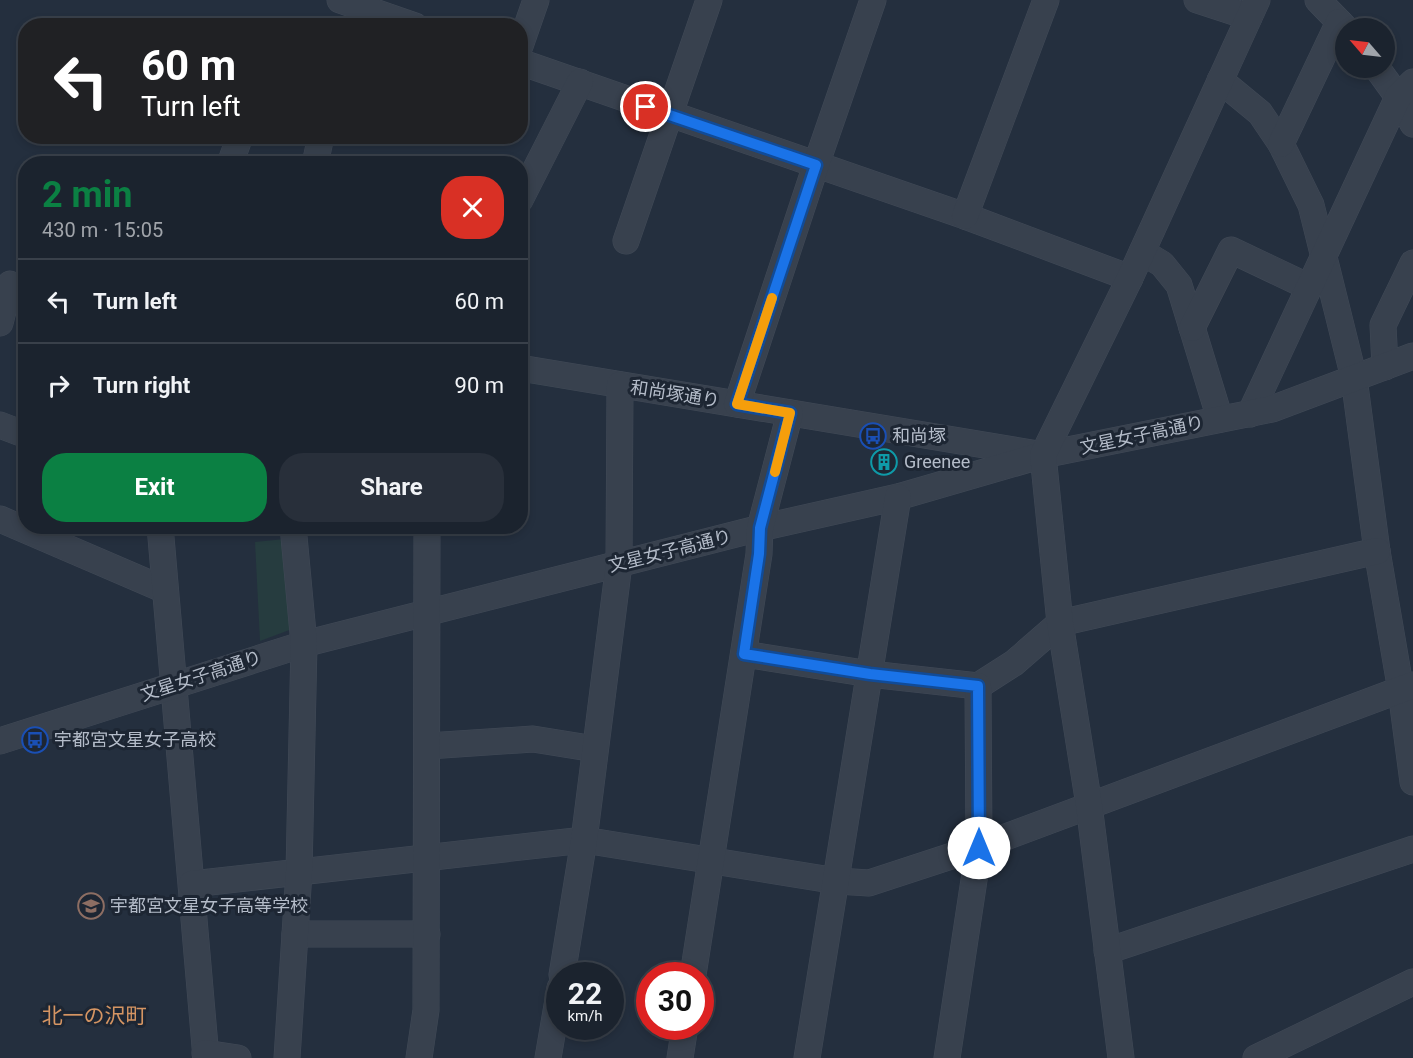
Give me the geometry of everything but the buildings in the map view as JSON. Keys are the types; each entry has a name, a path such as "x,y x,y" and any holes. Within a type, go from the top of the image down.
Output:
{"street":[{"path":"528,23 536,0"},
{"path":"626,241 709,0"},
{"path":"737,404 873,0"},
{"path":"965,216 1046,0"},
{"path":"1121,1058 1089,805 1060,622 1043,455 1130,278 1253,9 1197,0"},
{"path":"1318,0 1335,18"},
{"path":"348,10 382,18"},
{"path":"1281,144 1335,40"},
{"path":"528,65 965,216 1130,278"},
{"path":"1391,78 1406,89 1413,124"},
{"path":"1220,80 1260,113 1281,144 1311,206 1354,378 1377,551 1407,688 1413,782"},
{"path":"528,184 580,82"},
{"path":"1250,414 1324,255 1406,89"},
{"path":"1192,328 1232,250 1309,287"},
{"path":"1142,252 1162,264 1179,285 1220,419"},
{"path":"1385,367 1383,325 1413,262"},
{"path":"0,323 12,285"},
{"name":"文星女子高通り","path":"0,741 304,644 760,528 898,497 1043,455 1250,414 1302,399 1413,356"},
{"name":"和尚塚通り","path":"528,369 1043,455"},
{"path":"564,962 584,840 619,564 620,385"},
{"path":"695,962 759,554 760,528 790,413"},
{"path":"0,425 18,432"},
{"path":"807,1058 898,497"},
{"path":"0,519 18,527"},
{"path":"35,534 165,590"},
{"path":"161,534 206,1055 238,1058"},
{"path":"287,1058 299,872 304,644 294,534"},
{"path":"419,1058 426,1010 427,534"},
{"path":"744,654 870,674 978,686 1014,663 1060,622 1377,551"},
{"path":"947,1058 979,848 978,686"},
{"path":"192,884 584,840 837,881 869,883 979,848 1407,688"},
{"path":"428,746 533,739 595,749"},
{"path":"1107,951 1413,849"},
{"path":"295,934 426,934"},
{"path":"1256,1058 1413,982"},
{"path":"548,1058 551,1040"},
{"path":"680,1058 683,1040"}],"green space":[{"path":"285,539 292,629 260,641 255,542"}],"slow traffic":[{"path":"772,298 737,404 790,413 775,472"}],"place":[{"name":"和尚塚","path":"873,436"},
{"name":"Greenee","path":"884,462"},
{"name":"宇都宮文星女子高校","path":"35,740"},
{"name":"宇都宮文星女子高等学校","path":"91,906"}],"district":[{"name":"北一の沢町","path":"94,1016"}],"route":[{"path":"646,107 816,165 737,404 790,413 760,528 759,554 744,654 870,674 978,686 979,848"}]}
